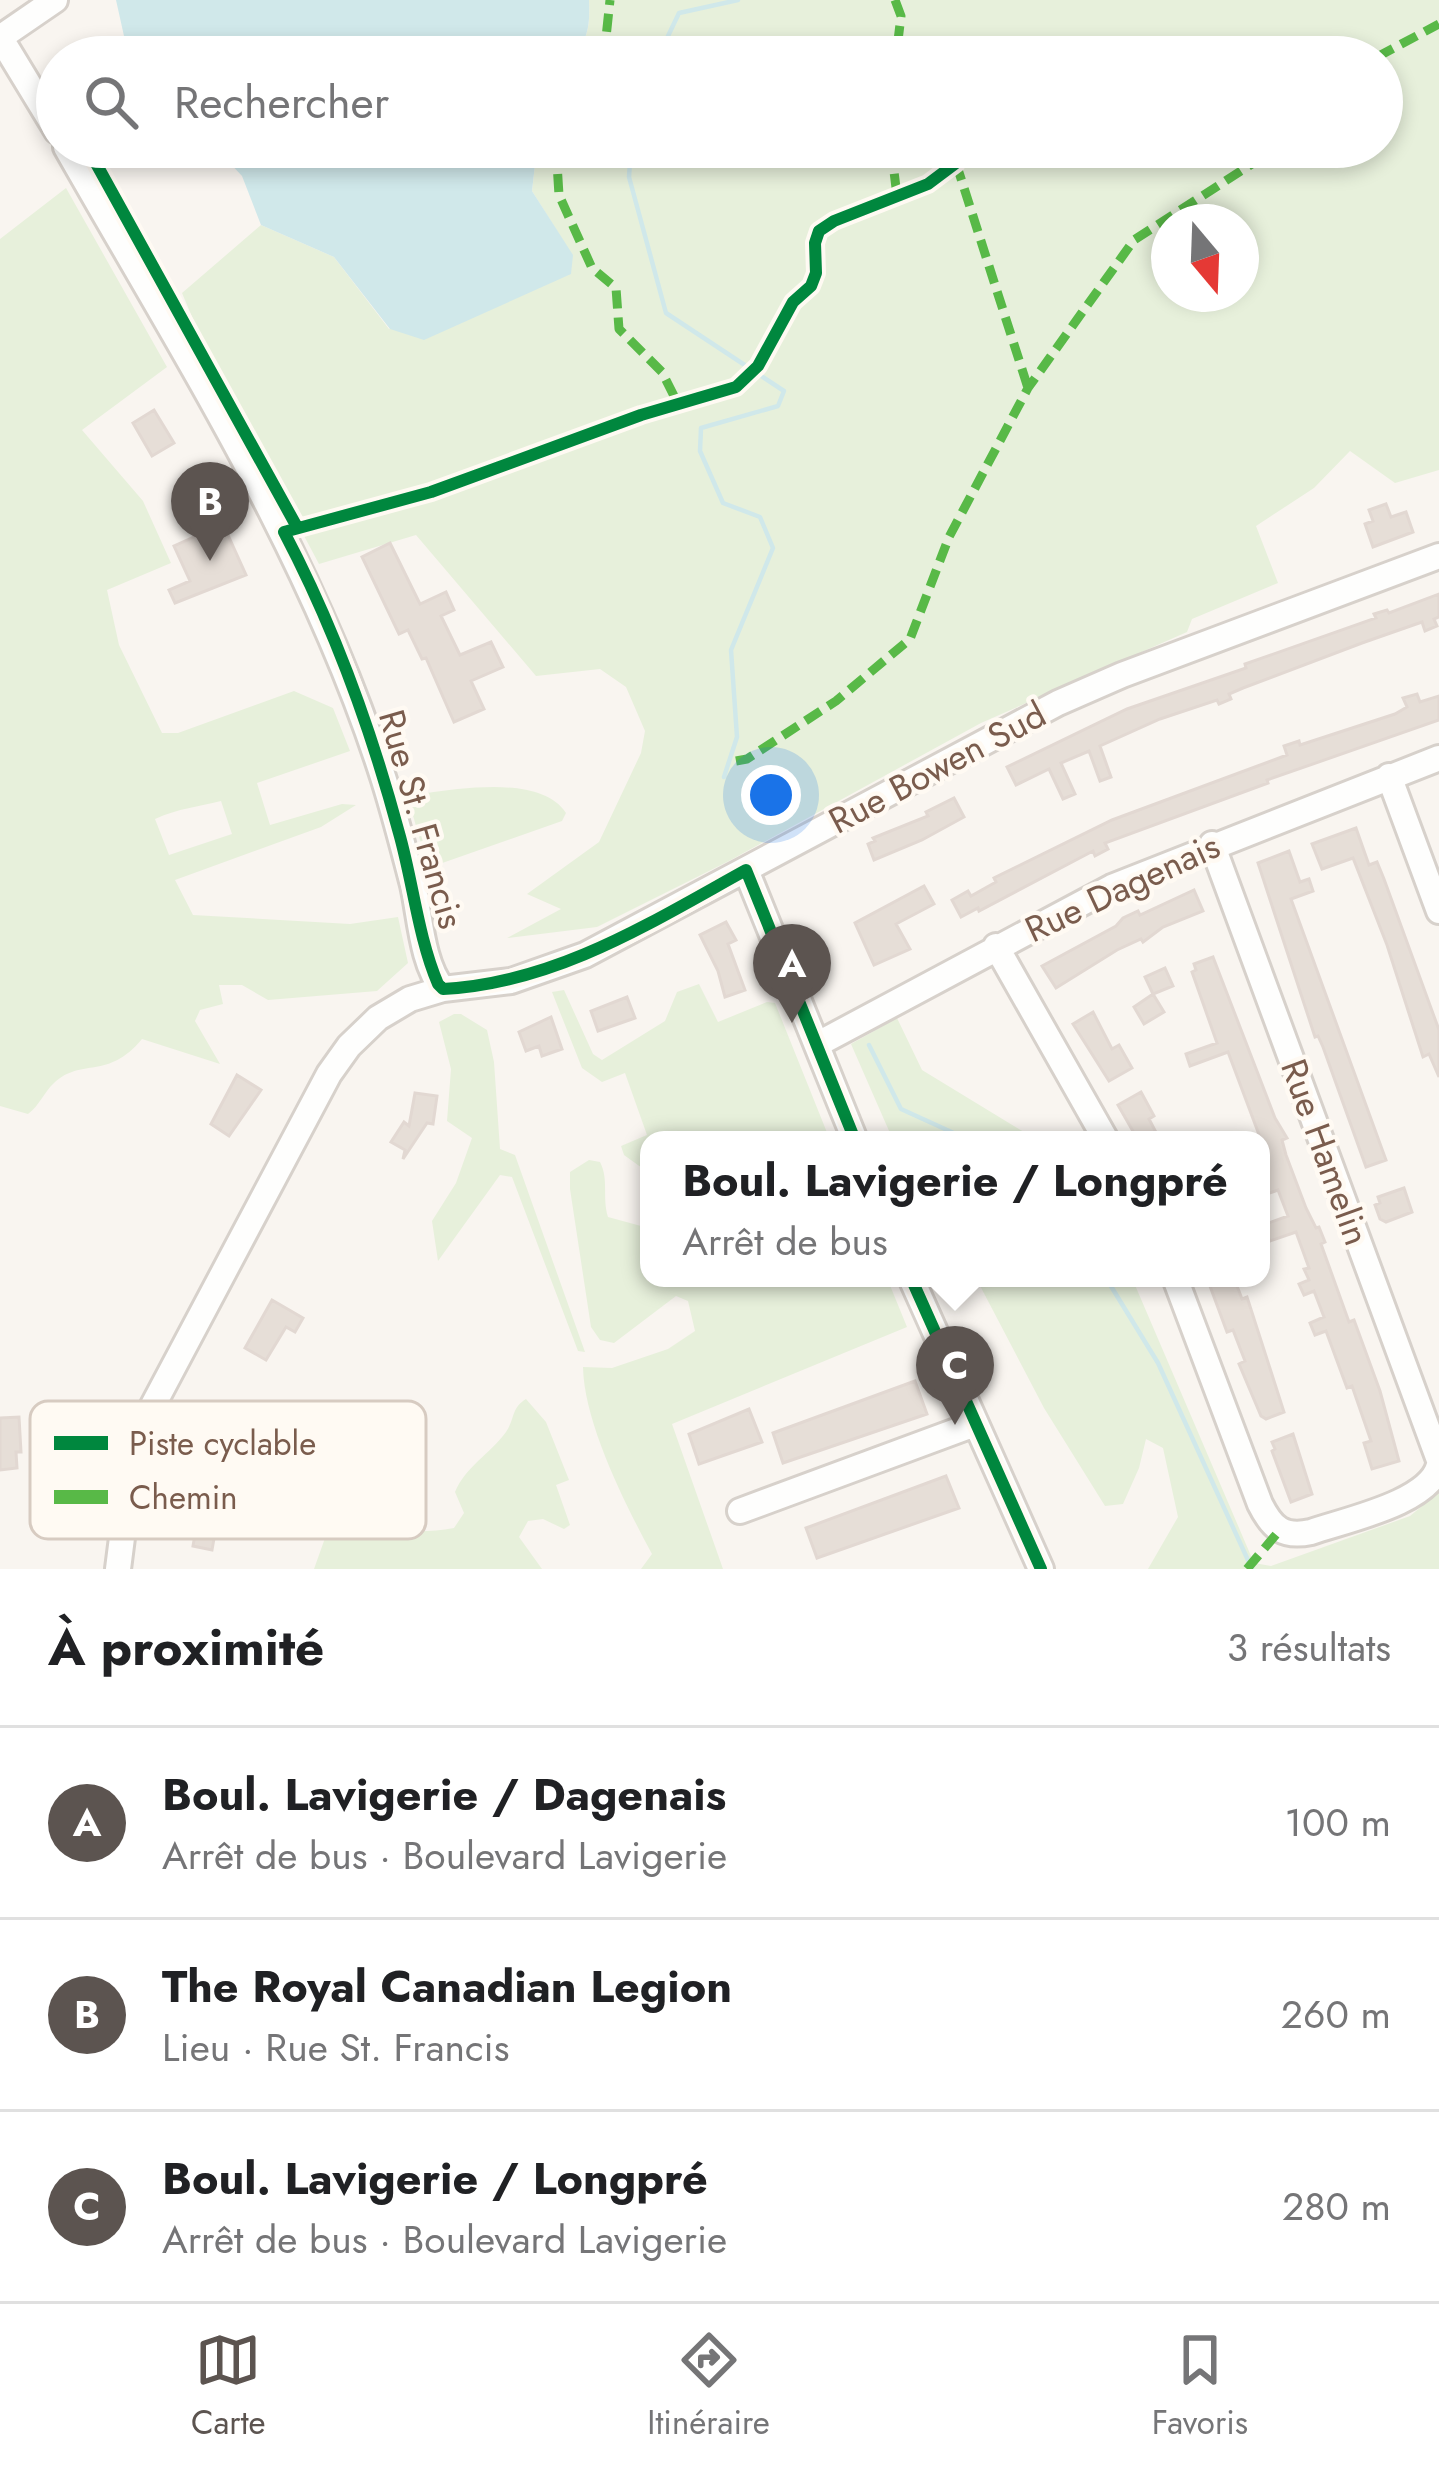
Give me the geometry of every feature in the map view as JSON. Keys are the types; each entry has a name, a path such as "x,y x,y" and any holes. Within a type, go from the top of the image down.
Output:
{"street":[{"path":"36,96 0,37 55,0"},
{"name":"Rue St. Francis","path":"78,168 284,532 320,607 365,722 400,837 431,967 443,989"},
{"name":"Rue Bowen Sud","path":"156,1401 328,1074 378,1018 410,998 512,981 585,955 1058,703 1439,556"},
{"name":"Rue Dagenais","path":"818,1044 1112,887 1439,758"},
{"path":"1389,776 1439,911"},
{"name":"Rue Hamelin","path":"1178,1287 1260,1504 1279,1532 1294,1536 1311,1532 1414,1496 1436,1477 1439,1462 1213,844"},
{"path":"746,870 852,1131"},
{"path":"996,946 1101,1131"},
{"path":"914,1287 1041,1569"},
{"path":"740,1511 975,1424"},
{"name":"Rue Bowen Sud","path":"118,1569 122,1539"}],"green space":[{"path":"589,0 1439,0 1439,470 1395,483 1350,451 1314,488 1256,526 1278,583 1192,619 1187,632 981,723 729,861 597,927 507,938 561,909 527,894 599,842 641,753 645,731 626,687 600,669 536,676 416,535 319,564 209,357 182,293 261,225 334,257 389,329 572,255 532,191 535,168 1403,168 1403,36 585,36"},
{"path":"66,188 167,367 82,430 143,501 171,563 107,590 119,645 162,733 178,733 294,691 333,708 350,751 257,783 270,825 342,804 356,805 321,827 175,880 193,915 350,924 398,917 408,963 377,991 268,1000 242,985 219,985 223,1004 200,1010 195,1021 220,1064 142,1039 117,1060 64,1075 28,1114 0,1106 0,239","holes":["221,801 232,834 169,855 155,819"]},
{"path":"402,777 427,793 482,787 522,789 555,801 566,813 562,821 428,868"},
{"path":"699,984 718,1022 775,1003 826,1131 646,1131 625,1073 602,1082 582,1068 552,992 564,990 593,1054 602,1060 665,1021 677,992"},
{"path":"454,1014 487,1030 500,1149 515,1155 585,1352 578,1351 512,1177 500,1175 438,1261 432,1221 456,1183 472,1138 447,1121 451,1069 439,1022"},
{"path":"897,1018 922,1070 1022,1131 889,1131 851,1044"},
{"path":"640,1138 640,1167 624,1155 621,1146"},
{"path":"589,1160 600,1162 608,1217 640,1226 640,1287 891,1287 907,1327 672,1424 723,1569 641,1569 652,1554 598,1438 583,1367 612,1368 668,1349 695,1331 688,1301 676,1296 614,1343 600,1340 591,1327 570,1172"},
{"path":"981,1287 1136,1287 1254,1563 1271,1566 1410,1516 1439,1492 1439,1569 1148,1569 1178,1517 1163,1448 1146,1439 1123,1504 1105,1506 1044,1408"},
{"path":"526,1399 546,1422 569,1480 556,1485 570,1525 564,1529 543,1519 528,1521 519,1537 542,1569 314,1569 325,1539 426,1539 426,1531 454,1528 464,1513 455,1492 506,1432"}],"water":[{"path":"116,0 589,0 585,36 124,36"},
{"path":"234,168 535,168 532,191 573,255 571,274 424,340 390,329 334,257 261,225"}],"building":[{"path":"154,410 174,443 152,456 133,423"},
{"path":"1386,504 1391,517 1406,512 1413,532 1373,547 1365,524 1373,521 1369,510"},
{"path":"223,524 246,575 175,603 169,590 190,581 174,546"},
{"path":"390,543 420,604 446,592 454,610 441,616 460,655 491,642 503,667 471,681 484,709 454,722 426,658 422,659 408,630 399,634 362,557"},
{"path":"1439,594 1437,626 1425,631 1422,622 1362,643 1243,688 1219,704 1217,700 1160,719 1100,746 1111,777 1100,781 1089,751 1061,763 1075,794 1063,799 1049,769 1016,785 1007,767 1127,709 1376,618 1374,614"},
{"path":"1417,694 1420,702 1439,696 1439,720 1105,843 1108,849 1095,856 1093,851 979,911 961,917 952,900 968,891 971,896 996,882 994,878 1112,820 1287,755 1284,746 1395,714 1407,707 1403,698"},
{"path":"954,798 964,817 874,860 868,844 873,838 928,816 926,812"},
{"path":"1356,828 1369,865 1377,862 1384,879 1439,1030 1439,1077 1429,1054 1423,1057 1353,858 1322,869 1312,844"},
{"path":"1289,851 1300,882 1309,879 1313,891 1291,899 1386,1160 1366,1167 1323,1047 1315,1037 1258,863"},
{"path":"924,886 934,904 896,924 910,949 874,965 855,923"},
{"path":"1194,890 1203,911 1117,950 1056,988 1042,966 1123,918"},
{"path":"726,922 736,940 728,944 745,990 725,997 700,935"},
{"path":"1213,957 1287,1138 1282,1140 1286,1155 1325,1242 1321,1244 1349,1322 1354,1320 1399,1461 1372,1469 1364,1443 1371,1441 1352,1386 1347,1388 1326,1331 1315,1335 1310,1323 1324,1317 1314,1291 1304,1295 1299,1284 1309,1280 1304,1269 1309,1268 1296,1232 1270,1241 1270,1222 1288,1216 1278,1190 1270,1193 1270,1131 1258,1131 1228,1052 1190,1066 1186,1054 1217,1043 1192,972 1194,964"},
{"path":"1165,968 1173,986 1153,994 1145,977"},
{"path":"1153,994 1164,1012 1144,1024 1134,1007"},
{"path":"627,997 635,1018 598,1031 591,1011"},
{"path":"1093,1012 1112,1049 1119,1045 1132,1068 1109,1081 1073,1024"},
{"path":"551,1017 562,1049 542,1056 539,1046 526,1051 519,1032"},
{"path":"237,1075 261,1090 229,1136 211,1124"},
{"path":"1141,1092 1154,1116 1149,1119 1155,1131 1133,1131 1118,1105"},
{"path":"415,1093 437,1096 433,1124 427,1123 403,1159 405,1150 391,1142 404,1122 409,1126"},
{"path":"1404,1188 1412,1212 1386,1222 1380,1219 1375,1205 1380,1203 1378,1197"},
{"path":"1210,1287 1237,1287 1242,1299 1247,1297 1284,1412 1266,1419 1261,1416 1239,1364 1245,1361 1233,1330 1227,1332"},
{"path":"272,1300 303,1318 295,1332 286,1327 266,1360 245,1348"},
{"path":"915,1381 927,1414 783,1463 773,1433"},
{"path":"749,1409 762,1442 699,1464 689,1434"},
{"path":"19,1417 17,1468 0,1470 0,1418"},
{"path":"1293,1434 1312,1494 1291,1502 1272,1442"},
{"path":"946,1476 959,1508 817,1558 806,1528"},
{"path":"194,1539 214,1539 212,1550 193,1546"}],"waterway":[{"path":"668,36 679,13 738,0"},
{"path":"630,168 666,313 784,391 778,406 701,428 700,451 723,503 760,517 773,548 731,650 737,737 724,777"},
{"path":"869,1045 901,1109 949,1131"},
{"path":"1112,1287 1158,1363 1252,1569"}],"marked path":[{"path":"606,36 610,0"},
{"path":"895,0 901,16 899,36"},
{"path":"1403,43 1439,24"},
{"path":"557,168 559,195 592,268 616,288 619,329 662,372 678,404"},
{"path":"894,168 897,196"},
{"path":"958,168 1028,388"},
{"path":"736,761 747,759 836,701 910,639 949,537 1028,388 1134,240 1245,168"},
{"path":"1247,1569 1279,1531"}],"cycle path":[{"path":"99,168 297,527"},
{"path":"851,1131 746,870 638,929 563,963 485,984 443,989 438,984 376,755 335,642 284,532 431,492 641,415 736,387 758,366 793,302 811,286 819,231 928,184 949,168"},
{"path":"915,1287 1041,1569"}],"place":[{"name":"The Royal Canadian Legion","path":"210,561"},
{"name":"Boul. Lavigerie / Dagenais","path":"792,1023"},
{"name":"Boul. Lavigerie / Longpré","path":"955,1425"}]}
